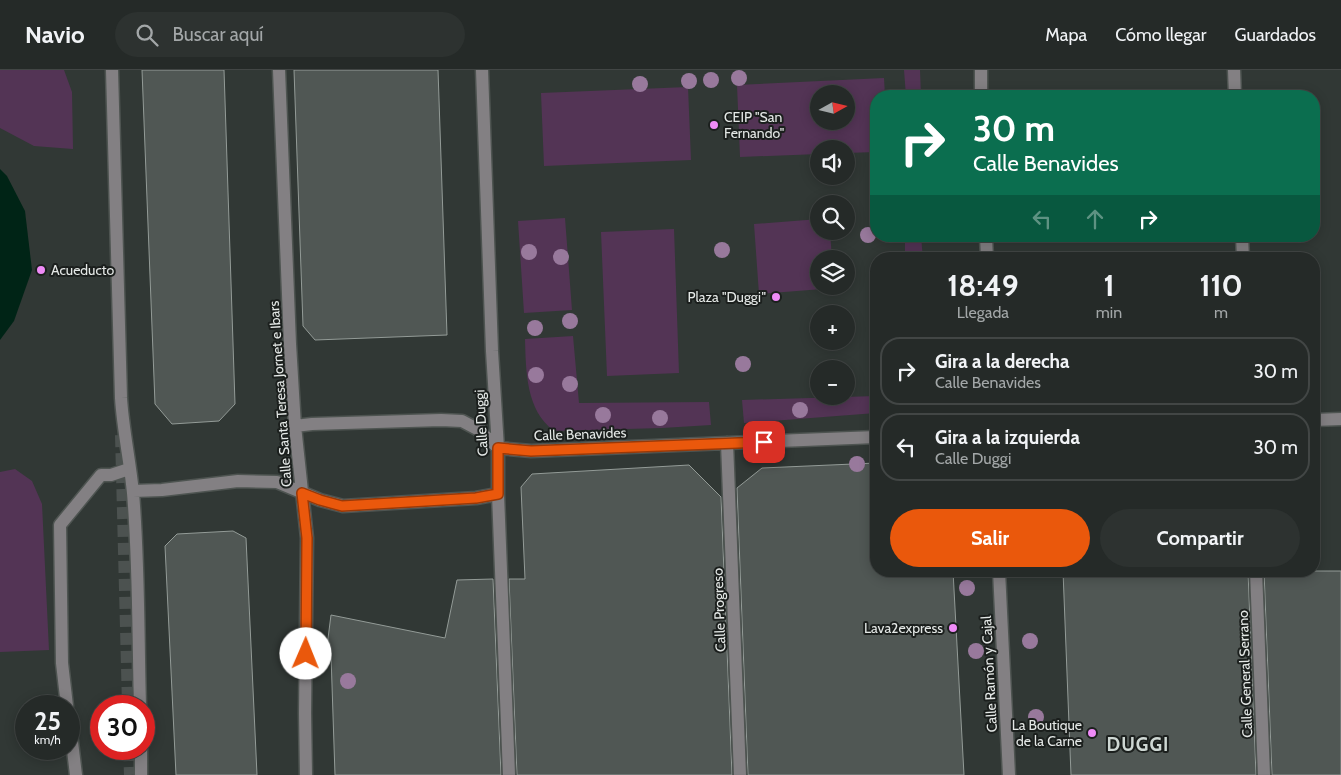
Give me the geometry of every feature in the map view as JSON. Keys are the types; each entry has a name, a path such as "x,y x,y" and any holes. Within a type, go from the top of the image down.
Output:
{"street":[{"path":"112,70 122,398 132,491 136,555 140,695"},
{"name":"Calle Santa Teresa Jornet e Ibars","path":"279,70 290,344 295,426 307,538 306,775"},
{"name":"Calle Duggi","path":"482,70 492,351 498,448 498,494 509,775"},
{"path":"980,70 982,90"},
{"path":"1234,70 1235,90"},
{"path":"1320,420 1341,418"},
{"path":"295,426 441,420 462,422 479,430 498,448"},
{"name":"Calle Benavides","path":"498,448 531,451 870,437"},
{"name":"Calle Progreso","path":"727,443 740,775"},
{"path":"66,695 62,663 60,525 102,475 129,469"},
{"path":"132,491 162,490 238,482 277,482 320,500 342,506 476,498 498,494"},
{"name":"Calle Ramón y Cajal","path":"999,577 1009,775"},
{"name":"Calle General Serrano","path":"1256,577 1264,775"},
{"path":"74,760 76,775"},
{"path":"141,760 142,775"}],"shaded area":[{"path":"0,70 64,70 72,92 73,149 34,146 0,128"},
{"path":"904,70 920,70 921,90 906,90"},
{"path":"884,78 885,90 870,90 870,152 855,153 855,140 810,140 810,154 740,157 737,85"},
{"path":"688,87 691,160 544,166 541,93"},
{"path":"0,169 7,176 25,211 32,270 14,321 0,340"},
{"path":"565,218 572,310 524,313 518,221"},
{"path":"810,220 810,240 831,240 831,250 810,250 810,290 759,294 754,224"},
{"path":"674,229 679,373 607,376 601,232"},
{"path":"905,242 922,242 922,252 905,252"},
{"path":"573,336 579,403 709,402 711,425 554,431 538,412 529,390 525,339"},
{"path":"870,396 870,413 744,423 742,400 810,398 810,405 855,405 855,397"},
{"path":"15,469 32,481 42,504 49,650 0,652 0,472"}],"building":[{"path":"142,70 224,70 235,404 219,421 172,424 155,404"},
{"path":"294,70 438,70 447,335 315,340 303,326"},
{"path":"870,463 870,577 953,577 964,775 748,775 737,488 762,468"},
{"path":"689,465 721,497 732,775 517,775 509,579 525,579 521,487 532,474"},
{"path":"233,531 246,538 257,775 176,775 165,546 177,534"},
{"path":"1320,571 1341,571 1341,775 1272,775 1264,577 1320,577"},
{"path":"1063,577 1248,577 1256,775 1071,775"},
{"path":"493,579 501,775 335,775 331,655 326,654 331,615 445,638 457,580"}],"tunnel":[{"path":"121,435 128,695"},
{"path":"129,760 130,775"}],"place":[{"name":"CEIP \"San Fernando\"","path":"714,125"},
{"name":"Acueducto","path":"41,270"},
{"name":"Plaza \"Duggi\"","path":"776,297"},
{"name":"Lava2express","path":"953,628"},
{"name":"La Boutique de la Carne","path":"1092,733"}],"district":[{"name":"DUGGI","path":"1138,744"}],"route":[{"path":"306,654 307,538 302,493 342,506 476,498 498,494 498,448 531,451 764,442"}]}
